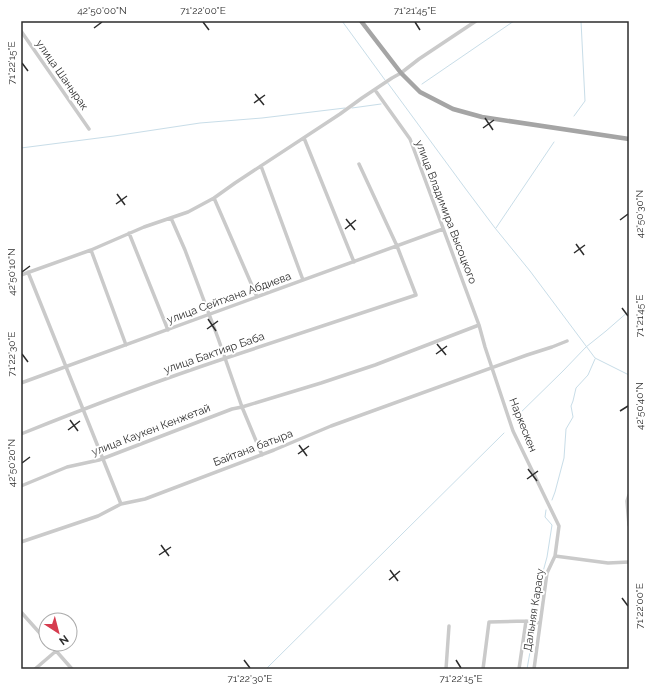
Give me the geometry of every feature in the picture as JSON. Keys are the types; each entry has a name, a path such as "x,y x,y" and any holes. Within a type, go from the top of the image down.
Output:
{"main road":[{"path":"362,21 401,73 420,92 453,109 482,118 629,139"}],"street":[{"path":"21,275 92,250 144,226 188,212 214,198 476,21"},
{"name":"улица Шанырак","path":"21,31 89,129"},
{"name":"улица Владимира Высоцкого","path":"375,90 410,139 479,325 492,368"},
{"path":"304,138 354,262"},
{"path":"359,164 397,246"},
{"path":"261,166 303,280"},
{"path":"214,198 256,297"},
{"path":"171,218 186,250 242,407 262,454"},
{"name":"улица Сейтхана Абдиева","path":"21,383 443,229"},
{"path":"129,233 168,330"},
{"name":"улица Бактияр Баба","path":"21,434 83,409 225,358 416,295 397,246"},
{"path":"92,250 126,345"},
{"path":"28,272 120,504"},
{"path":"242,407 321,383 479,325"},
{"name":"Байтана батыра","path":"21,542 98,516 120,504 145,499 331,426 527,355 552,348 567,341"},
{"name":"Наркескен","path":"492,368 513,431 559,526 555,556"},
{"name":"улица Каукен Кенжетай","path":"21,486 67,467 103,459 232,409 242,407"},
{"path":"629,495 627,501 629,525"},
{"path":"555,556 608,563 629,562"},
{"name":"Дальняя Карасу","path":"534,669 547,573 555,556"},
{"path":"21,612 38,631"},
{"path":"483,669 489,622 527,621 540,623"},
{"path":"519,669 527,621"},
{"path":"446,669 449,626"},
{"path":"35,669 54,652"},
{"path":"58,652 72,669"}],"waterway":[{"path":"342,21 385,80"},
{"path":"422,84 514,21"},
{"path":"574,116 585,101 581,21"},
{"path":"387,82 495,228 530,271 595,358 629,375"},
{"path":"352,108 381,104"},
{"path":"21,148 200,123 262,118 345,108"},
{"path":"496,228 554,142"},
{"path":"514,419 586,347 629,311"},
{"path":"552,500 564,458 566,429 573,417 571,406 576,388 588,375 595,359"},
{"path":"266,669 504,433"},
{"path":"534,620 533,599 541,579 547,557 552,525 545,517 546,510"},
{"path":"527,669 535,629 534,623"}]}
